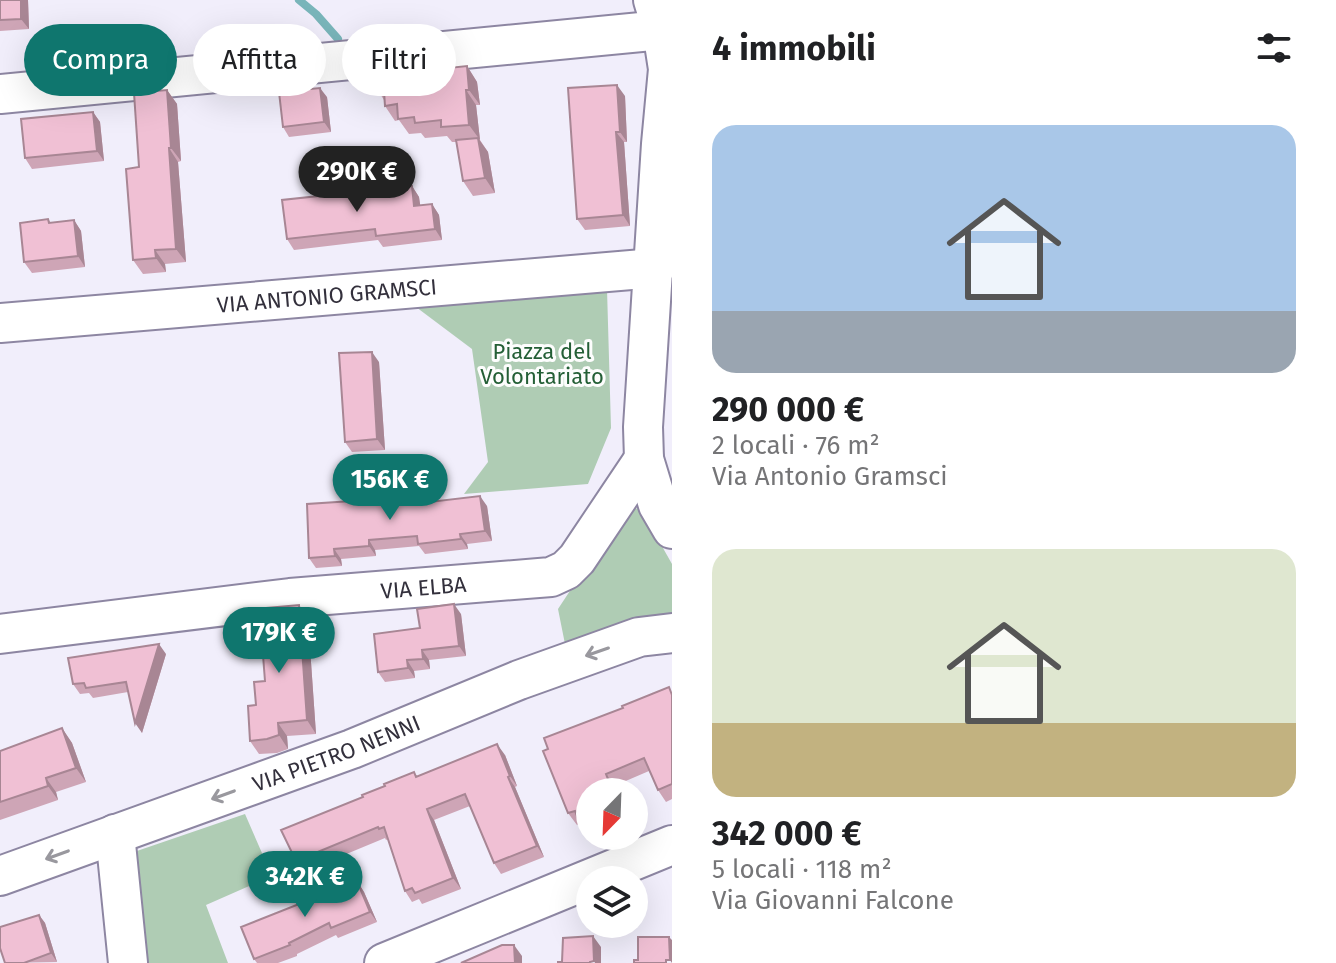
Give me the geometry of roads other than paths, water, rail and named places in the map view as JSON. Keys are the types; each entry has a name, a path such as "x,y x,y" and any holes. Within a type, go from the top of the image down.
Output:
{"street":[{"path":"0,94 657,15 670,69 661,144 643,427 653,450 658,505 672,529"},
{"name":"VIA ANTONIO GRAMSCI","path":"0,323 655,268"},
{"name":"VIA ELBA","path":"0,634 290,598 551,577 566,570 577,559 653,450"},
{"name":"VIA PIETRO NENNI","path":"0,876 352,749 534,674 639,637 672,633"},
{"path":"115,834 128,963"},
{"path":"397,961 672,845"}],"waterway":[{"path":"299,0 338,39"}],"park label":[{"name":"Piazza del Volontariato","path":"542,364"}]}
